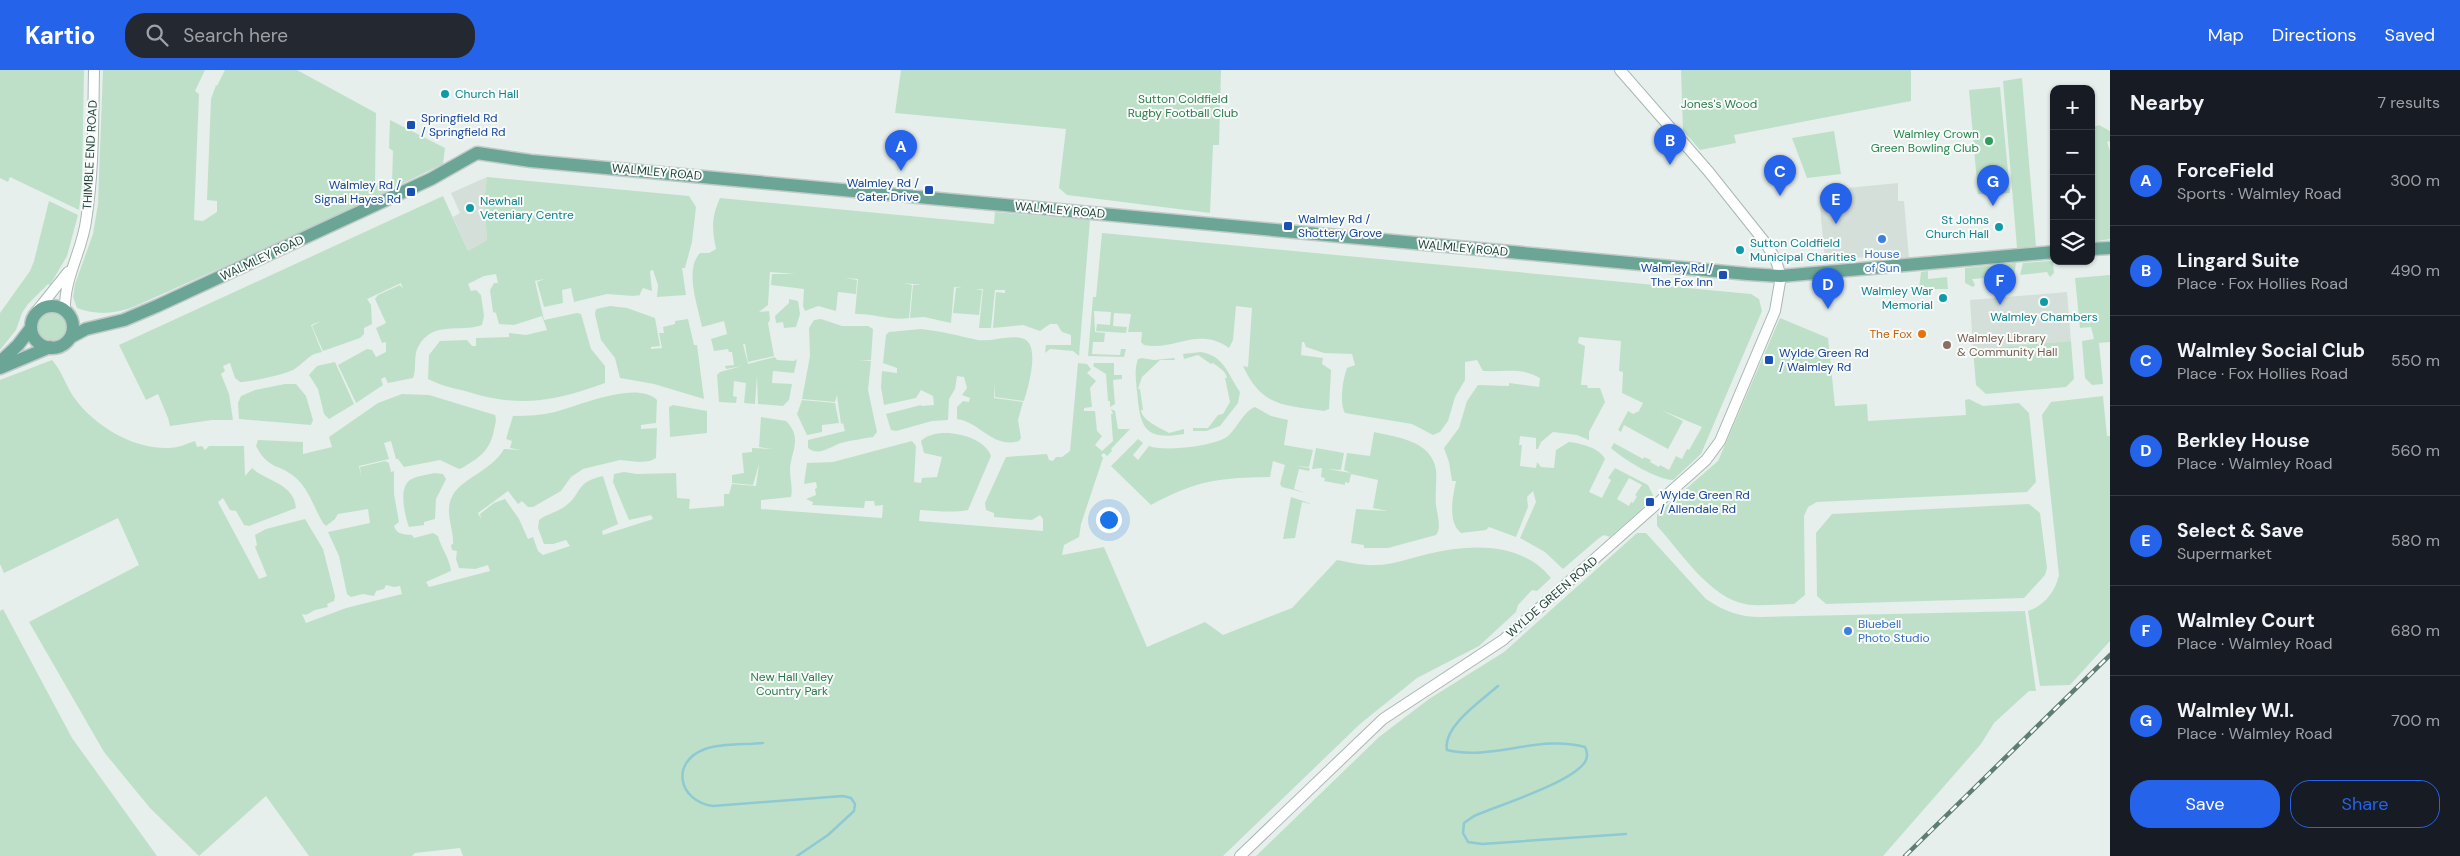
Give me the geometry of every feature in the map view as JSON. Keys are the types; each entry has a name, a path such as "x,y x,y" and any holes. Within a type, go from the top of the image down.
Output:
{"main road":[{"name":"WALMLEY ROAD","path":"71,337 86,329 124,320 166,302 431,179 477,153 531,161 1691,270 1781,276 2050,252"},
{"path":"2095,249 2110,248"},
{"path":"50,347 36,340 31,328 31,320 36,312 53,306 103,325"},
{"path":"0,368 50,347 59,346 71,337 73,326 67,312"},
{"path":"0,362 18,345 31,328"}],"street":[{"name":"THIMBLE END ROAD","path":"67,312 64,295 86,222 90,183 94,70"},
{"path":"1620,70 1708,172 1764,241 1775,258 1781,276"},
{"name":"THIMBLE END ROAD","path":"36,312 72,267"},
{"name":"WYLDE GREEN ROAD","path":"1240,856 1383,719 1503,640 1706,460 1720,440 1775,311 1781,276"}],"shaded area":[{"path":"487,177 484,201 487,240 468,251 453,217 460,213 451,193"},
{"path":"1898,183 1898,201 1904,201 1909,258 1902,259 1895,255 1825,260 1819,196 1825,192 1847,188"},
{"path":"2067,292 2071,341 1973,349 1970,300"}],"green space":[{"path":"0,70 84,70 82,184 79,210 10,177 8,182 0,178"},
{"path":"103,70 205,70 195,91 199,94 194,220 203,221 217,212 217,201 207,200 211,99 216,85 225,70 297,70 376,113 375,183 392,183 393,151 389,148 390,120 445,148 443,164 306,230 131,308 117,312 91,312 77,308 73,297 75,284 93,234 98,204"},
{"name":"Sutton Coldfield Rugby Football Club","path":"901,70 1221,70 1219,145 1213,145 1210,213 1067,195 1059,188 1066,129 895,113"},
{"name":"Jones's Wood","path":"1681,70 1911,70 1911,101 1734,135 1736,143 1700,150 1683,130"},
{"path":"2022,78 2036,246 2017,248 2003,81"},
{"name":"Walmley Crown Green Bowling Club","path":"2000,87 2010,193 1978,194 1969,90"},
{"path":"2099,125 2110,131 2110,141 2107,142 2110,151 2110,239 2095,241 2095,130 2095,126"},
{"path":"1834,131 1841,174 1807,178 1792,138"},
{"path":"487,177 689,196 696,207 692,242 685,268 682,268 686,295 657,297 658,285 653,270 650,271 652,291 643,288 639,296 607,294 574,302 571,288 562,290 563,303 544,307 537,282 544,279 535,281 544,320 577,313 581,314 591,349 605,366 605,383 569,395 535,401 519,401 484,396 428,379 429,355 440,341 467,340 472,346 476,346 476,338 509,337 509,333 526,335 547,330 542,316 514,325 499,324 496,313 493,312 490,290 494,283 498,283 496,274 484,276 468,284 471,291 476,290 481,295 484,316 482,325 438,330 431,333 418,347 413,378 388,383 385,377 381,379 383,385 356,403 338,365 367,349 372,350 376,357 386,352 386,342 382,343 376,328 386,323 375,299 378,295 400,285 403,289 401,283 367,299 371,305 372,324 364,328 364,334 360,338 323,351 312,326 321,321 311,325 322,352 311,356 286,373 240,382 235,378 230,363 223,366 225,371 221,374 229,394 233,420 212,420 170,426 158,394 146,400 119,345 443,196 468,251 487,240 484,201"},
{"path":"720,198 994,224 995,212 1090,220 1079,356 1073,351 1050,349 1045,353 1046,345 1071,345 1071,335 1062,332 1057,324 1050,324 1040,331 1023,325 993,328 996,292 1005,293 1005,290 995,290 991,328 979,328 983,289 975,289 982,290 979,315 953,313 956,288 962,288 954,287 951,323 924,317 910,318 913,285 922,285 904,283 912,285 909,318 895,319 855,314 858,279 845,278 857,280 856,294 838,292 836,311 818,306 805,311 803,306 804,289 771,285 772,274 795,274 770,272 768,305 759,312 769,311 770,320 768,323 774,356 748,362 745,344 743,344 748,364 775,357 777,360 794,361 797,359 794,373 773,371 772,383 792,384 789,400 783,406 758,404 757,376 755,404 744,403 746,383 734,381 733,396 737,397 736,403 719,402 717,375 720,372 742,366 726,369 725,366 734,365 732,352 729,352 728,349 714,351 711,339 727,334 724,321 702,327 695,299 693,269 695,260 700,253 709,253 716,249 713,224"},
{"path":"49,201 78,215 67,256 50,285 48,284 28,304 22,313 16,330 0,350 0,313 30,271"},
{"path":"1102,233 1751,294 1759,299 1762,311 1701,454 1673,480 1658,477 1640,468 1611,448 1614,443 1643,459 1644,457 1651,460 1650,462 1659,467 1660,465 1669,470 1676,456 1682,459 1687,449 1689,450 1702,427 1661,410 1683,421 1668,449 1624,425 1621,432 1618,430 1628,411 1633,414 1639,411 1643,403 1622,393 1623,372 1619,371 1621,341 1579,337 1578,343 1585,346 1581,385 1587,385 1588,388 1600,388 1605,402 1589,432 1589,440 1577,435 1553,432 1536,449 1536,438 1520,436 1519,445 1522,445 1520,466 1536,468 1537,462 1541,467 1554,468 1556,450 1569,442 1579,444 1594,449 1605,459 1589,492 1602,498 1611,480 1608,478 1615,468 1648,485 1653,495 1652,500 1610,537 1604,535 1599,538 1563,569 1545,552 1520,538 1536,502 1533,491 1527,497 1528,507 1516,537 1489,527 1486,530 1461,533 1452,516 1456,481 1452,481 1449,462 1444,448 1459,428 1467,401 1478,385 1509,386 1509,383 1539,387 1540,378 1519,371 1483,371 1477,360 1465,362 1465,380 1455,397 1448,421 1440,432 1433,435 1412,424 1345,413 1342,404 1343,384 1347,368 1355,365 1352,354 1324,353 1306,347 1304,342 1302,342 1301,355 1323,358 1322,364 1331,370 1329,409 1324,411 1285,405 1266,397 1250,379 1243,366 1248,367 1252,308 1236,306 1233,340 1229,348 1207,339 1156,346 1144,345 1141,342 1142,332 1128,332 1131,314 1114,313 1113,326 1127,327 1126,333 1096,331 1097,324 1110,325 1111,312 1094,311 1095,332 1105,333 1104,342 1093,342 1092,354 1120,355 1121,349 1126,349 1124,357 1088,356 1093,297 1096,297","holes":["1629,478 1642,485 1635,495 1637,496 1633,503 1631,502 1629,506 1617,499"]},
{"path":"2050,261 2050,265 2053,265 2054,273 2050,277 2047,272 2020,275 2023,263"},
{"path":"2016,263 2014,276 1972,279 1975,285 1973,287 1965,283 1965,268"},
{"path":"1928,271 1928,279 1947,277 1948,289 1919,289 1921,272"},
{"path":"2110,275 2110,342 2099,343 2103,384 2092,385 2085,378 2082,341 2094,339 2091,327 2080,328 2075,278"},
{"path":"789,299 798,301 800,314 796,327 784,328 783,322 776,323 775,316 789,303"},
{"path":"610,306 627,308 655,318 660,346 651,347 651,349 662,348 659,333 664,333 663,327 675,324 675,321 688,319 694,345 697,345 704,399 654,384 620,378 615,358 601,340 595,314 596,309"},
{"path":"52,312 58,313 66,321 66,333 58,341 52,342 46,341 38,333 37,327 38,321 46,313"},
{"path":"1780,318 1828,338 1835,406 1867,404 1868,421 1966,415 1965,400 1969,399 1983,406 2019,403 2029,413 2036,482 2027,492 1817,502 1808,507 1804,516 1805,595 1794,604 1757,605 1732,600 1719,593 1696,572 1657,526 1657,514 1718,461"},
{"path":"821,319 842,326 868,326 873,329 871,360 860,360 871,361 868,390 877,432 873,437 853,440 825,450 816,451 808,448 808,440 845,431 843,423 841,424 837,395 835,402 802,399 810,356 809,328 814,320"},
{"path":"921,329 978,340 1016,337 1027,341 1031,347 1032,366 1024,401 995,397 995,383 994,398 1023,402 1018,420 1021,438 1019,441 1002,441 965,421 957,419 957,407 963,401 969,402 970,398 962,395 967,388 964,377 957,376 955,389 949,399 948,420 932,421 896,431 891,430 886,414 921,405 934,405 933,396 921,390 916,398 884,405 881,387 882,371 897,373 897,368 883,363 886,335 889,332"},
{"path":"2071,341 2074,379 2066,387 1986,394 1976,385 1973,349"},
{"path":"1201,352 1209,354 1221,362 1240,392 1238,403 1220,426 1206,431 1193,431 1193,428 1208,428 1218,415 1223,414 1230,402 1225,378 1227,378 1221,369 1198,355 1184,359 1183,354"},
{"path":"1174,358 1175,360 1160,360 1142,377 1138,389 1140,389 1143,410 1141,410 1145,418 1169,433 1184,429 1184,434 1171,436 1152,433 1143,422 1138,403 1136,375 1138,359 1154,360"},
{"name":"New Hall Valley Country Park","path":"52,360 73,396 82,407 115,434 141,445 155,447 176,447 195,441 197,447 202,446 205,450 209,446 244,446 245,476 252,468 290,493 296,508 249,526 244,525 236,511 230,510 223,498 218,502 259,579 267,576 255,547 257,545 255,535 266,529 305,519 323,549 335,596 334,601 327,604 328,607 315,610 306,615 302,614 306,623 346,608 402,594 400,586 386,585 384,589 376,591 374,596 363,594 351,597 347,594 339,556 328,532 370,523 368,509 338,514 326,526 301,484 291,474 270,463 261,454 256,446 258,440 303,442 303,454 332,447 329,437 378,403 402,394 429,395 495,415 494,430 487,449 479,457 462,468 459,469 440,460 404,467 396,459 391,441 384,443 389,459 359,466 361,476 360,467 385,461 389,463 391,472 394,471 394,494 399,522 394,526 397,531 412,535 414,538 433,533 438,536 451,571 426,582 429,587 490,571 488,565 475,569 459,568 456,559 457,551 452,550 451,545 453,544 453,539 449,505 460,486 491,464 504,449 521,450 510,448 512,441 506,439 513,416 550,413 622,393 648,395 657,400 656,423 641,425 641,429 657,428 656,458 650,461 639,462 620,460 583,469 571,477 561,491 533,507 528,507 522,501 518,504 508,491 478,513 481,519 480,514 494,503 505,499 519,519 528,539 533,537 538,551 543,555 570,546 566,540 553,544 544,544 538,528 539,520 564,507 587,482 603,476 618,524 602,531 603,535 653,519 651,515 629,520 613,482 614,474 624,472 637,474 676,473 677,498 690,499 689,509 724,506 724,494 729,494 732,484 756,486 759,464 753,485 732,483 732,475 744,473 742,453 752,452 752,448 772,449 759,447 761,417 786,421 794,433 795,445 790,469 791,497 761,500 761,509 882,518 883,505 875,506 874,501 865,501 864,508 812,505 813,502 806,499 816,495 815,489 817,488 816,482 804,484 807,463 833,462 912,441 916,446 914,482 921,483 922,478 937,477 942,457 924,453 921,441 928,436 948,433 970,438 987,449 991,456 968,510 951,512 920,510 919,521 1043,531 1043,519 1040,515 1032,520 994,517 994,513 986,510 985,503 1006,457 1047,454 1049,460 1053,461 1056,457 1062,457 1070,451 1078,363 1087,364 1091,369 1087,373 1096,381 1090,388 1092,407 1084,408 1084,411 1095,411 1097,431 1102,436 1095,445 1102,451 1113,441 1111,414 1113,414 1111,409 1115,411 1118,429 1130,429 1107,456 1104,453 1101,455 1103,458 1081,524 1079,537 1064,545 1062,555 1104,547 1147,647 1205,622 1223,635 1292,608 1337,560 1366,565 1382,565 1447,550 1480,547 1511,552 1526,558 1539,566 1551,578 1537,591 1532,590 1518,605 1516,612 1479,646 1417,678 1360,724 1223,856 463,856 460,848 415,853 412,856 309,856 266,796 199,856 150,808 104,752 29,622 139,565 118,518 4,573 0,564 0,380"},
{"path":"335,362 354,404 329,419 324,414 318,389 309,375 317,366"},
{"path":"1094,363 1114,363 1114,375 1122,375 1122,379 1113,380 1115,404 1110,407 1106,374 1093,366"},
{"path":"285,384 296,384 306,396 313,420 311,425 239,419 238,403 241,396 255,390"},
{"path":"2103,396 2107,436 2110,436 2110,641 2070,685 2040,686 2028,611 2048,597 2055,587 2059,575 2042,415 2051,402"},
{"path":"802,400 835,403 839,423 822,425 822,432 807,435 797,414"},
{"path":"673,405 707,411 707,433 670,437 669,407"},
{"path":"1255,407 1271,416 1288,420 1284,445 1313,450 1309,467 1295,466 1310,468 1309,471 1299,469 1294,489 1306,493 1282,487 1280,484 1285,465 1273,461 1270,477 1236,478 1195,485 1151,505 1111,466 1138,439 1143,443 1133,455 1138,460 1149,446 1156,448 1190,447 1222,440 1231,433 1247,412"},
{"path":"1374,432 1412,442 1428,453 1433,460 1436,470 1436,501 1439,525 1436,535 1388,548 1364,548 1364,545 1351,543 1356,509 1388,511 1373,508 1378,480 1351,474 1349,483 1345,482 1345,485 1324,481 1325,478 1321,477 1322,468 1312,469 1316,448 1344,453 1341,470 1327,469 1351,473 1344,470 1347,453 1370,456"},
{"path":"434,473 443,474 446,479 436,499 435,519 424,522 424,525 409,527 403,495 406,484 415,478"},
{"path":"1291,497 1312,504 1302,502 1295,538 1283,539"},
{"path":"2029,504 2040,513 2047,568 2045,575 2024,598 1826,604 1817,596 1816,533 1832,514"},
{"path":"1637,533 1646,533 1706,599 1726,610 1746,616 2025,611 2036,691 2029,691 1994,723 1981,744 1883,856 1256,856 1379,737 1429,699 1504,652"},
{"path":"3,609 72,738 157,856 0,856 0,611"}],"waterway":[{"path":"1498,686 1457,723 1447,741 1447,750 1482,752 1534,745 1568,744 1585,747 1587,758 1577,770 1565,778 1534,793 1474,816 1464,823 1463,833 1468,842 1482,844 1626,834"},
{"path":"763,743 726,745 705,749 694,755 687,763 683,771 683,780 686,789 692,797 701,803 713,806 843,796 851,798 855,804 854,811 828,835 797,856"}],"railway":[{"path":"1905,856 2110,655"}],"place":[{"name":"Church Hall","path":"445,94"},
{"name":"Springfield Rd / Springfield Rd","path":"411,125"},
{"name":"Walmley Crown Green Bowling Club","path":"1989,141"},
{"name":"Lingard Suite","path":"1670,165"},
{"name":"ForceField","path":"901,171"},
{"name":"Walmley Rd / Cater Drive","path":"929,190"},
{"name":"Walmley Rd / Signal Hayes Rd","path":"411,192"},
{"name":"Walmley Social Club","path":"1780,196"},
{"name":"Walmley W.I.","path":"1993,206"},
{"name":"Newhall Veteniary Centre","path":"470,208"},
{"name":"Select & Save","path":"1836,224"},
{"name":"Walmley Rd / Shottery Grove","path":"1288,226"},
{"name":"St Johns Church Hall","path":"1999,227"},
{"name":"House of Sun","path":"1882,239"},
{"name":"Sutton Coldfield Municipal Charities","path":"1740,250"},
{"name":"Walmley Rd / The Fox Inn","path":"1723,275"},
{"name":"Walmley War Memorial","path":"1943,298"},
{"name":"Walmley Chambers","path":"2044,302"},
{"name":"Walmley Court","path":"2000,305"},
{"name":"Berkley House","path":"1828,309"},
{"name":"The Fox","path":"1922,334"},
{"name":"Walmley Library & Community Hall","path":"1947,345"},
{"name":"Wylde Green Rd / Walmley Rd","path":"1769,360"},
{"name":"Wylde Green Rd / Allendale Rd","path":"1650,502"},
{"name":"Bluebell Photo Studio","path":"1848,631"}]}
